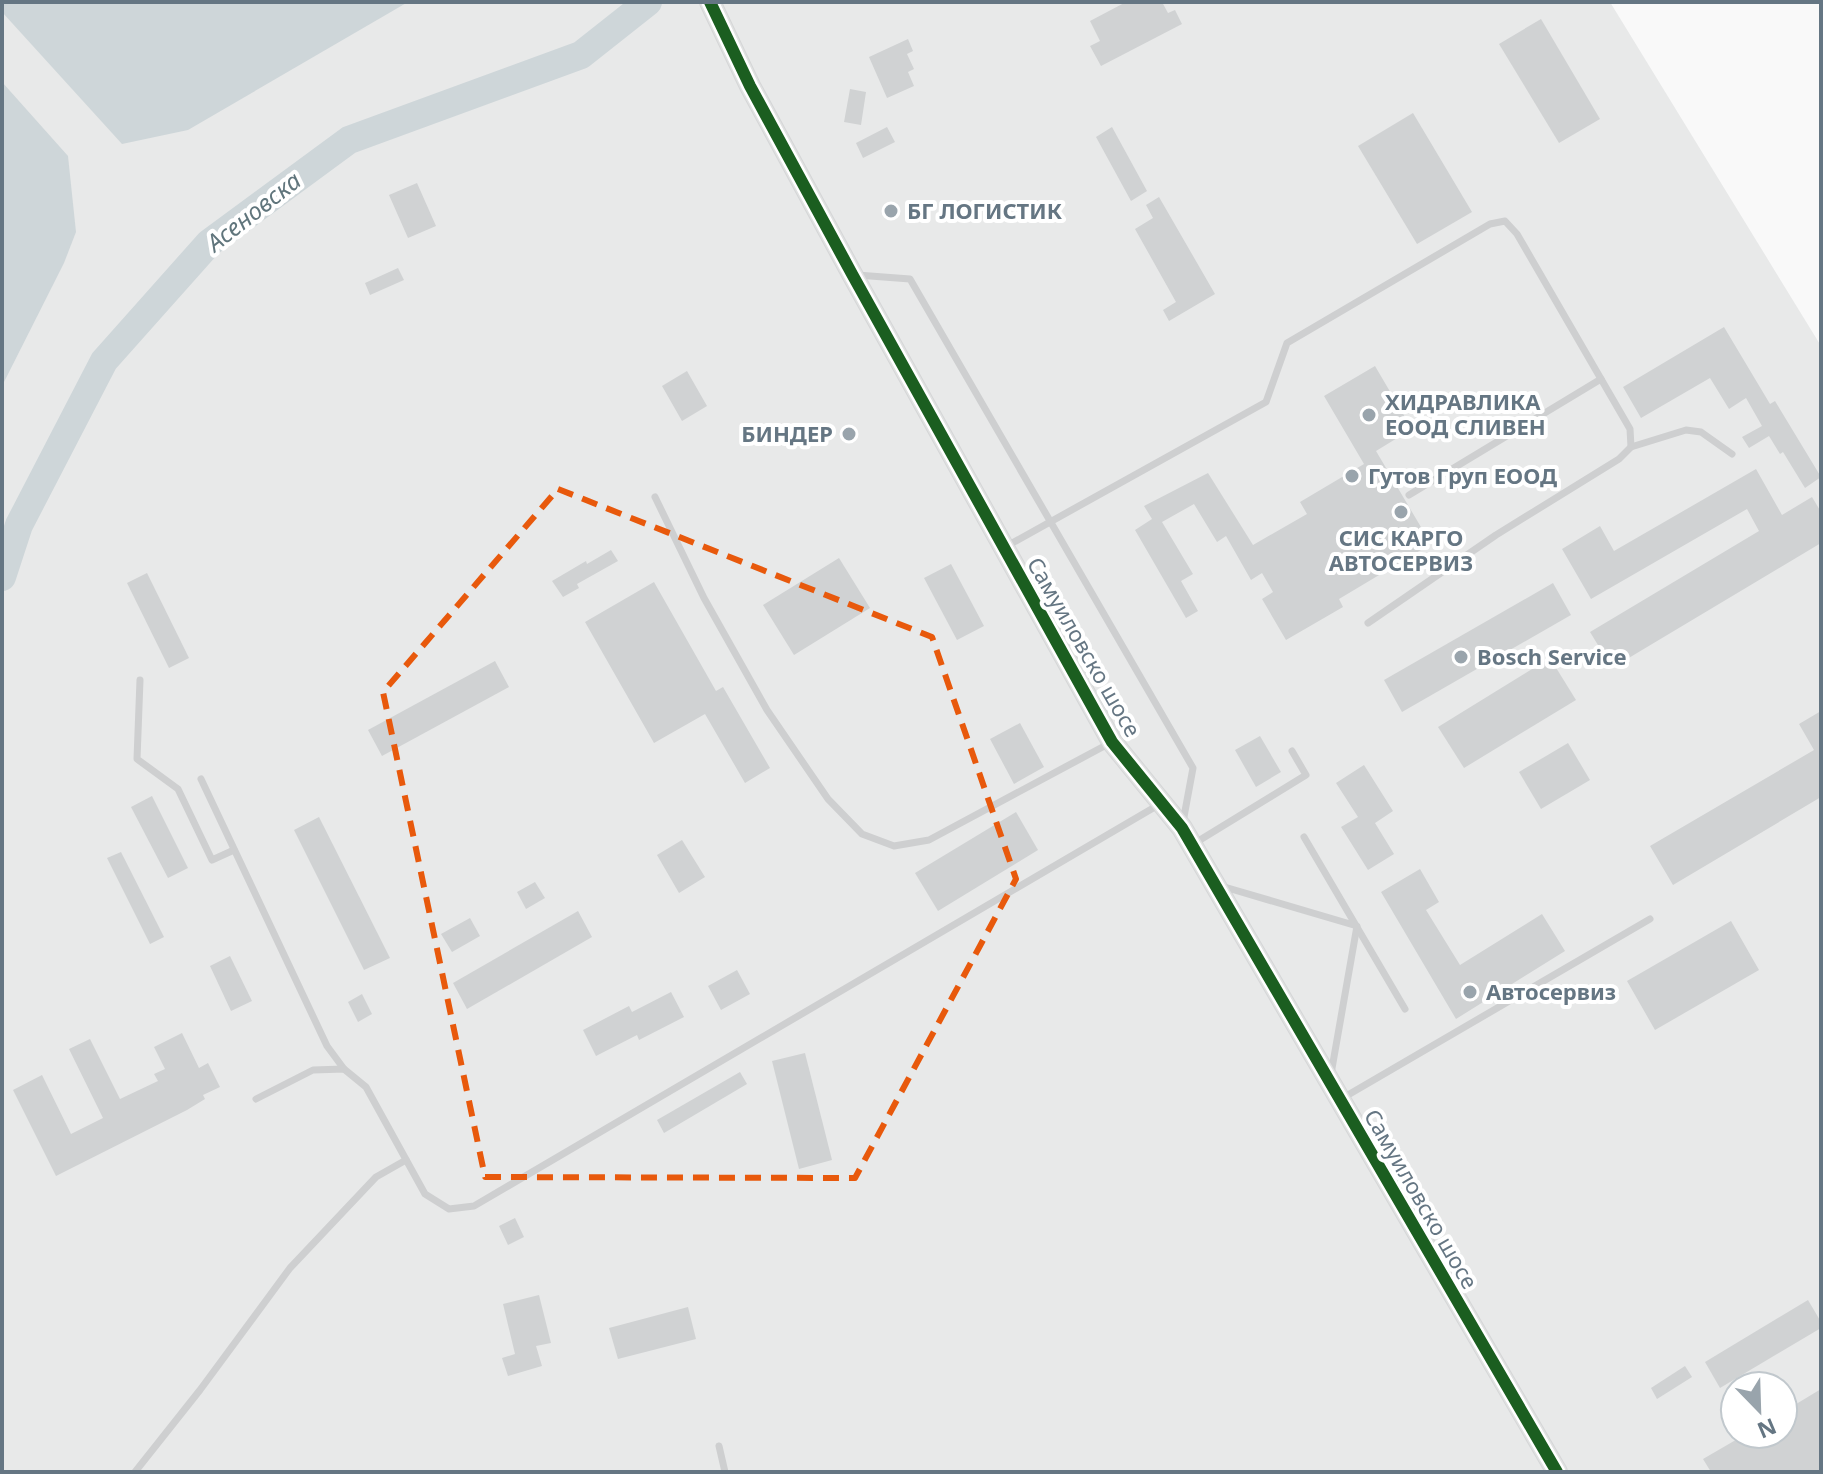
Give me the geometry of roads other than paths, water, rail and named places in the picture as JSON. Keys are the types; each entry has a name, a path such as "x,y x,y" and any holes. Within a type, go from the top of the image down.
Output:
{"street":[{"name":"Самуиловско шосе","path":"710,2 750,86 852,274 1112,742 1187,836 1557,1472"}],"lane":[{"path":"1004,547 1266,402 1287,343 1490,224 1505,221 1517,234 1630,429 1631,447"},
{"path":"852,274 910,279 1193,768 1187,836"},
{"path":"1409,495 1601,379"},
{"path":"1368,623 1496,535 1619,459 1631,447 1686,430 1701,432 1732,454"},
{"path":"655,497 704,598 767,710 828,799 862,834 894,846 929,840 1112,742"},
{"path":"140,680 137,759 178,789 212,860 234,850"},
{"path":"1187,836 1306,775 1292,751"},
{"path":"201,779 327,1046 344,1069 366,1087 425,1194 449,1209 474,1206 1162,803"},
{"path":"1304,837 1405,1009"},
{"path":"1215,884 1357,926"},
{"path":"1335,1091 1650,919"},
{"path":"1335,1091 1357,926"},
{"path":"256,1099 313,1070 344,1069"},
{"path":"135,1472 290,1268 376,1177 406,1160"},
{"path":"719,1446 725,1472"}],"waterway":[{"name":"Асеновска","path":"2,577 19,525 104,361 209,243 349,140 581,55 648,2"}],"place":[{"name":"БГ ЛОГИСТИК","path":"891,211"},
{"name":"ХИДРАВЛИКА ЕООД СЛИВЕН","path":"1369,415"},
{"name":"БИНДЕР","path":"849,434"},
{"name":"Гутов Груп ЕООД","path":"1352,476"},
{"name":"СИС КАРГО АВТОСЕРВИЗ","path":"1401,512"},
{"name":"Bosch Service","path":"1461,657"},
{"name":"Автосервиз","path":"1470,992"}]}
